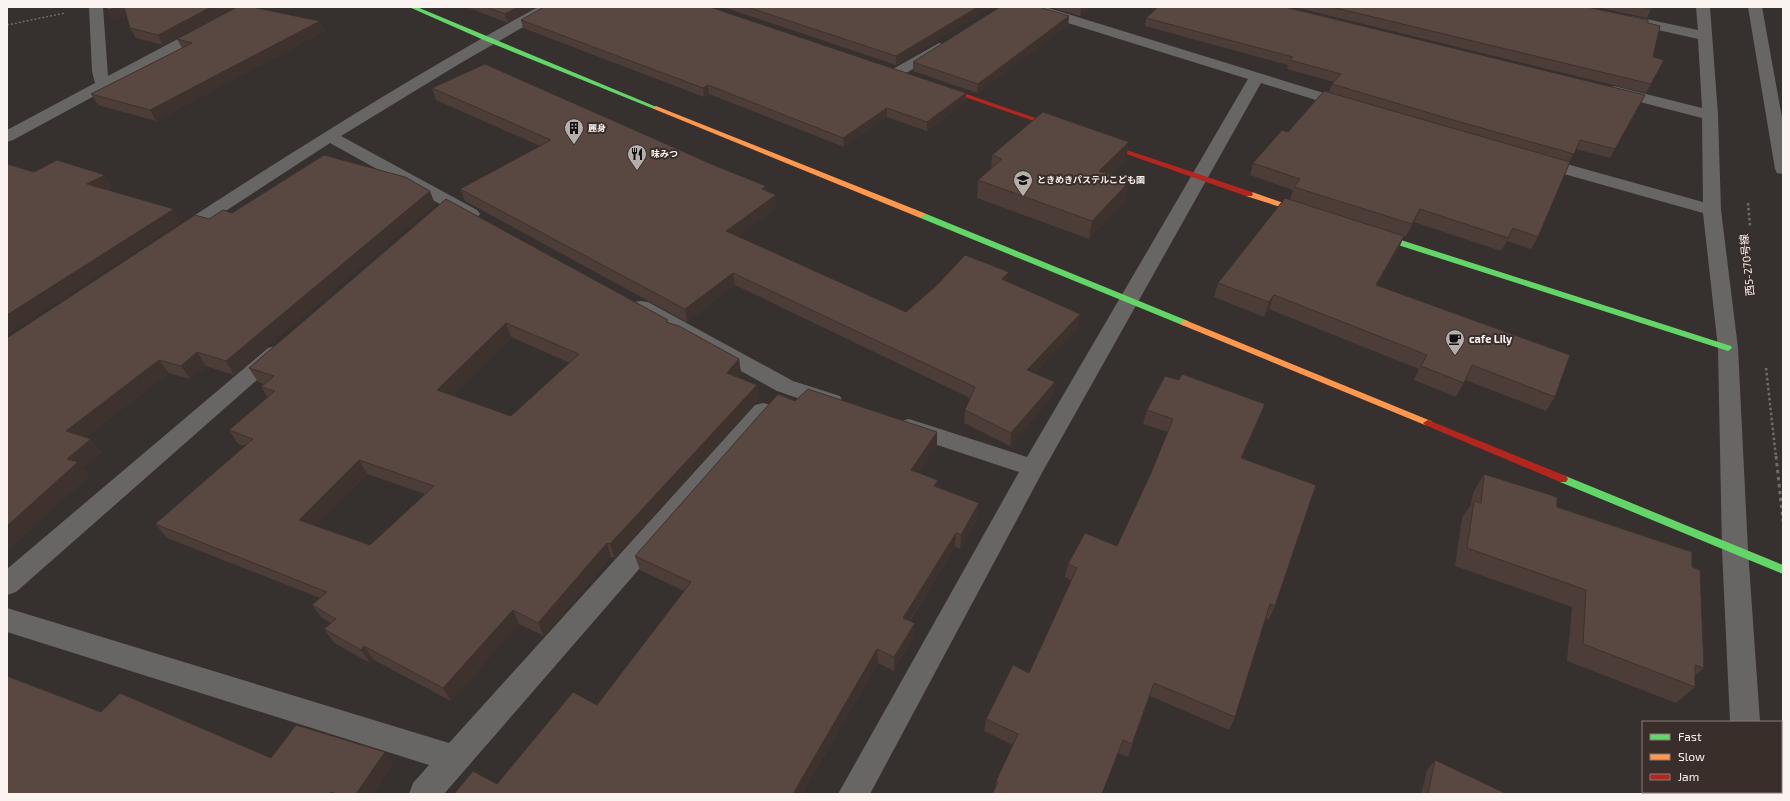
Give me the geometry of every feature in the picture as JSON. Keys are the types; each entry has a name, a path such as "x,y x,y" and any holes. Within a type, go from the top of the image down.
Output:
{"street":[{"path":"96,7 99,71 103,85"},
{"path":"7,137 248,7"},
{"path":"412,7 488,40 1131,300 1783,570"},
{"path":"164,244 328,136 488,40 548,7"},
{"path":"1031,7 1361,109"},
{"path":"1703,7 1710,115 1712,210 1728,348 1735,550 1745,721"},
{"path":"1755,7 1783,169"},
{"path":"1622,18 1705,36"},
{"path":"894,71 950,40"},
{"path":"894,71 913,77"},
{"path":"853,794 1033,468 1131,300 1257,77"},
{"path":"928,82 1068,131"},
{"path":"1602,88 1710,115"},
{"path":"328,136 485,222"},
{"path":"1090,139 1200,178 1321,217"},
{"path":"1525,157 1712,210"},
{"path":"432,218 450,202"},
{"path":"1366,231 1728,348"},
{"path":"625,298 785,386 853,408"},
{"path":"7,584 289,342"},
{"path":"424,794 454,758 785,386"},
{"path":"890,421 1033,468"},
{"path":"7,620 454,758"}],"path":[{"path":"7,25 65,13"},
{"name":"西5-270号線","path":"1747,198 1751,230"},
{"path":"1766,364 1783,522"}],"building":[{"path":"107,7 122,7 107,10"},
{"path":"124,7 211,7 158,35 130,28"},
{"path":"237,7 252,7 320,21 150,110 91,94 192,43 177,39"},
{"path":"486,7 518,7 505,14"},
{"path":"544,7 710,7 966,93 927,122 887,108 843,138 708,85 703,88 521,20"},
{"path":"747,7 978,7 896,56"},
{"path":"1000,7 1039,7 1069,16 978,84 913,62"},
{"path":"1158,7 1285,7 1645,95 1615,149 1580,140 1574,154 1332,84 1341,74 1290,60 1293,57 1146,18"},
{"path":"1332,7 1587,7 1648,20 1648,23 1660,26 1653,57 1664,60 1651,84"},
{"path":"1641,7 1652,7 1652,9"},
{"path":"485,64 716,166 766,186 762,189 776,195 726,231 906,312 936,286 965,255 1009,272 1002,279 1080,314 1027,370 1055,382 1011,433 965,410 975,387 733,273 685,309 460,189 551,140 432,88"},
{"path":"1324,91 1570,162 1538,237 1513,228 1508,238 1420,209 1412,224 1294,187 1300,179 1253,163 1282,130 1288,132"},
{"path":"1043,112 1129,142 1099,171 1130,181 1092,221 978,180 1002,159 992,155"},
{"path":"324,155 405,177 430,191 226,361 197,352 181,366 159,360 66,431 91,439 67,459 78,462 7,526 7,338 195,215 209,219 223,210 232,213"},
{"path":"57,160 105,175 87,184 174,209 7,315 7,164 34,172"},
{"path":"1285,198 1404,236 1376,285 1570,355 1555,397 1472,365 1464,383 1421,366 1427,355 1274,295 1269,302 1218,283"},
{"path":"446,199 668,320 666,322 679,326 739,359 727,373 757,385 610,544 607,543 538,623 513,610 443,688 364,646 361,650 324,629 336,619 312,605 327,592 155,524 253,439 229,430 275,391 261,387 274,376 249,368","holes":["506,323 579,354 511,416 437,390","359,460 434,486 370,545 299,520"]},
{"path":"1182,374 1265,404 1241,458 1316,485 1275,606 1270,604 1235,717 1154,683 1132,744 1123,740 1102,794 992,794 998,782 996,781 1018,734 986,719 1013,665 1029,673 1077,568 1068,564 1085,533 1117,546 1151,473 1173,419 1147,410 1165,376 1179,380"},
{"path":"808,389 937,432 911,470 938,480 934,486 979,503 961,535 956,533 903,618 915,623 894,657 877,649 793,794 454,794 473,771 497,784 573,692 597,705 691,582 635,556 778,394 795,401"},
{"path":"1484,474 1557,497 1557,507 1692,552 1692,567 1700,570 1704,668 1695,665 1695,687 1583,644 1586,590 1467,548 1474,501 1481,503"},
{"path":"7,676 101,712 120,693 271,758 296,725 385,752 356,794 335,794 331,792 330,794 7,794"},
{"path":"1435,760 1507,794 1428,794"}],"traffic: fast":[{"path":"412,7 488,40 656,108"},
{"path":"921,215 1185,323"},
{"path":"1373,234 1728,348"},
{"path":"1563,479 1783,570"}],"traffic: slow":[{"path":"656,108 921,215"},
{"path":"1249,194 1308,213"},
{"path":"1185,323 1428,423"}],"traffic: jam":[{"path":"938,86 1062,129"},
{"path":"1100,143 1249,194"},
{"path":"1428,423 1563,479"}],"place":[{"name":"麗身","path":"574,145"},
{"name":"味みつ","path":"637,171"},
{"name":"ときめきパステルこども園","path":"1023,197"},
{"name":"cafe Lily","path":"1455,356"}]}
